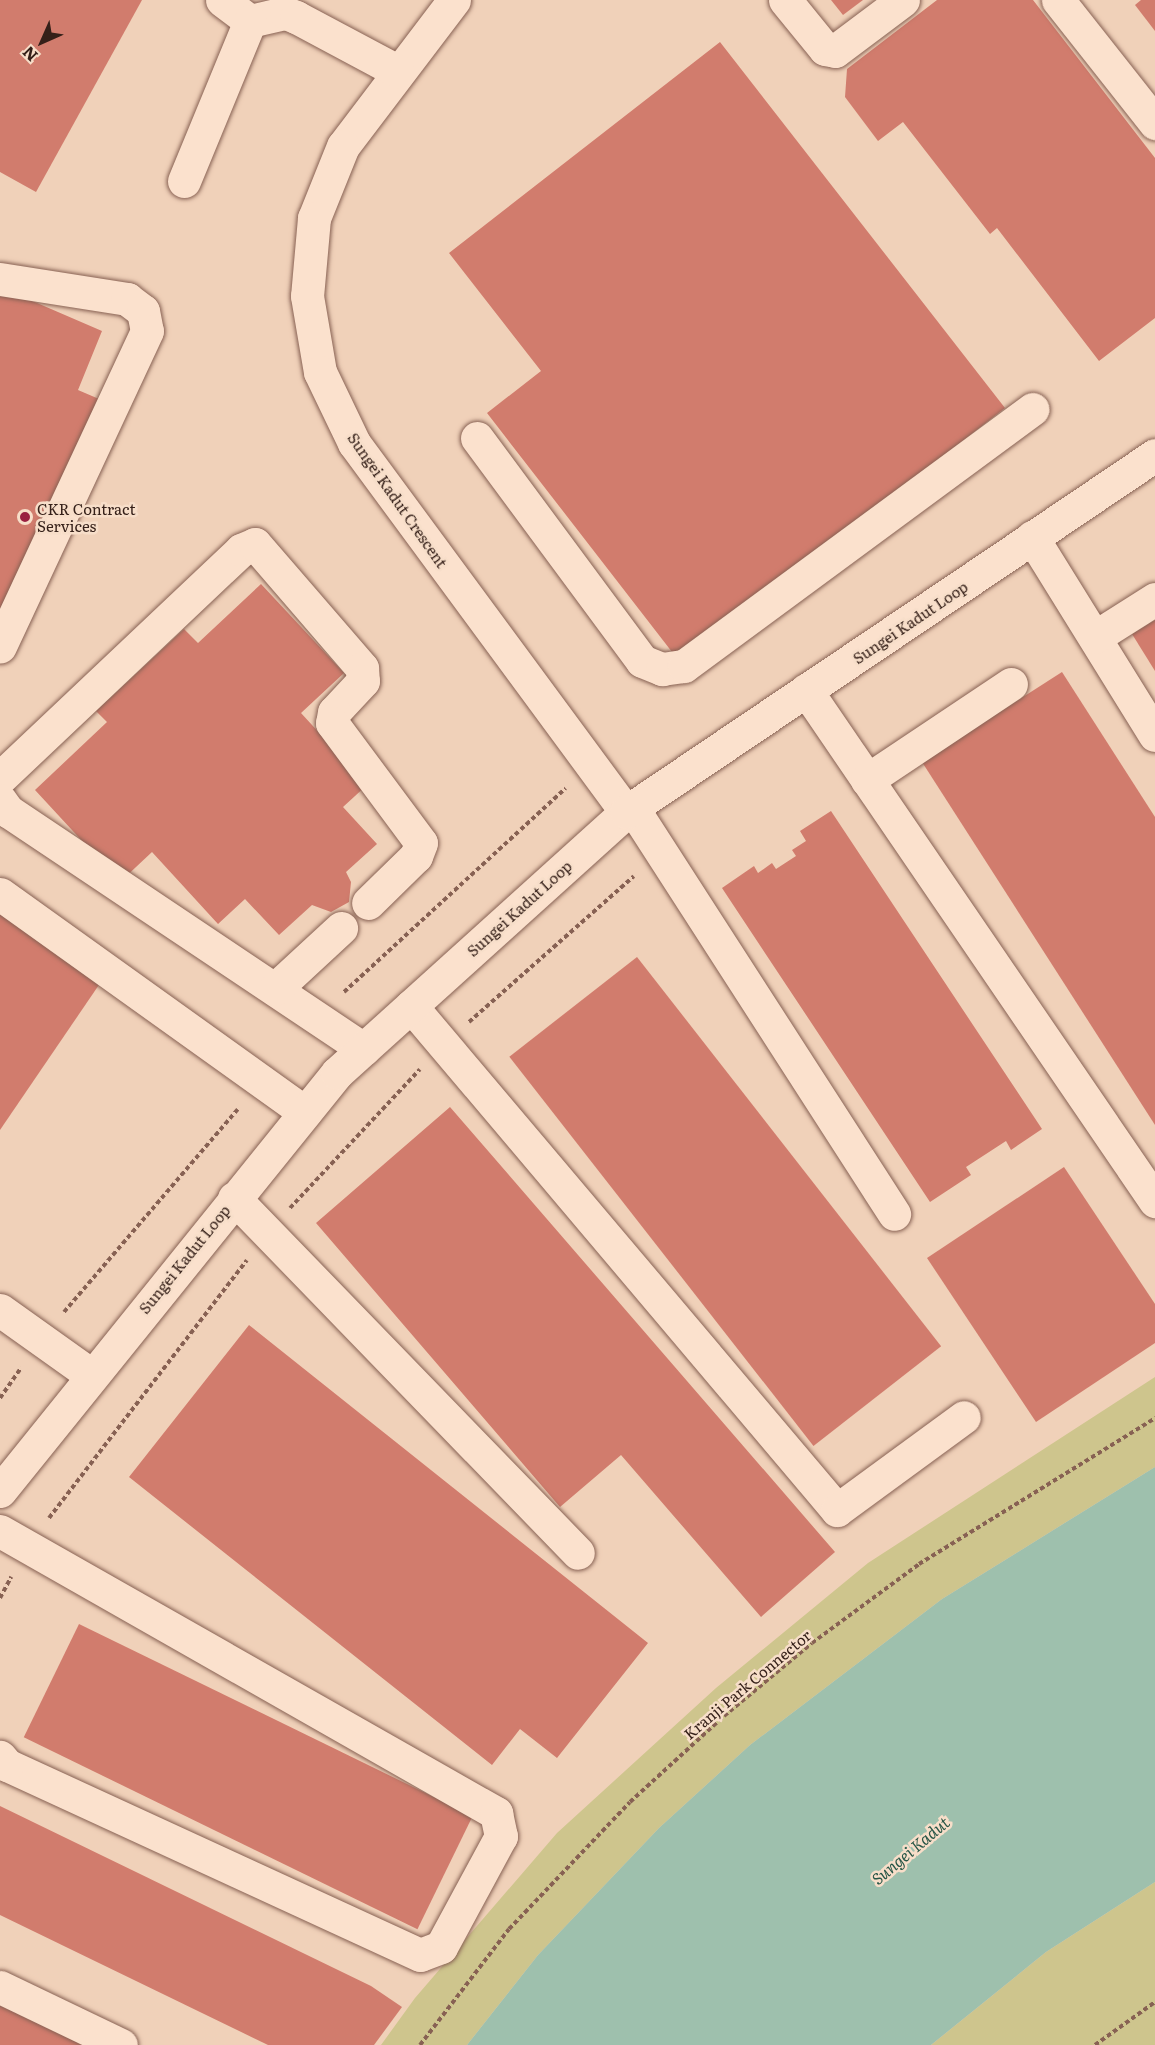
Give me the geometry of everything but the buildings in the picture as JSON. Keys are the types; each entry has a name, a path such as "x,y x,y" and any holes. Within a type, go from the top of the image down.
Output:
{"street":[{"path":"222,0 250,21 286,13 296,17 397,71"},
{"name":"Sungei Kadut Crescent","path":"454,0 397,71 343,147 314,218 307,296 320,372 354,443 661,852 894,1214"},
{"path":"785,0 830,51 841,48 903,0"},
{"path":"1058,0 1155,123"},
{"path":"184,181 250,21"},
{"path":"0,279 127,299 143,311 147,331 0,646"},
{"path":"477,438 642,661 662,669 684,666 1032,409"},
{"name":"Sungei Kadut Loop","path":"0,1491 91,1375 305,1112 364,1049 629,810 806,690 912,623 1032,537 1155,455"},
{"path":"1032,537 1155,735"},
{"path":"0,778 241,550 255,544 362,668 363,681 334,712 332,723 421,843 416,856 368,903"},
{"path":"1095,637 1155,598"},
{"path":"867,780 1011,684"},
{"path":"806,690 1155,1201"},
{"path":"0,800 8,811 364,1049"},
{"path":"0,894 305,1112"},
{"path":"275,989 341,928"},
{"path":"411,1006 837,1510 964,1417"},
{"path":"234,1198 578,1553"},
{"path":"0,1310 91,1375"},
{"path":"0,1757 7,1765 420,1955 441,1947 501,1836 496,1813 14,1539"},
{"path":"0,1987 122,2045"}],"path":[{"path":"0,1598 14,1539 267,1233 443,1044 661,852"},
{"name":"Kranji Park Connector","path":"420,2045 509,1929 630,1802 724,1716 812,1643 920,1564 1155,1418"},
{"path":"1095,2045 1155,2001"}],"shaded area":[{"path":"1155,1377 1155,1467 942,1599 750,1745 659,1828 538,1955 467,2045 381,2045 415,1998 557,1833 716,1688 868,1563"},
{"path":"1155,1882 1155,2045 931,2045 1046,1952"}],"water":[{"name":"Sungei Kadut","path":"1155,1467 1155,1882 1046,1952 931,2045 467,2045 538,1955 659,1828 750,1745 942,1599"}],"place":[{"name":"CKR Contract Services","path":"25,517"}]}
